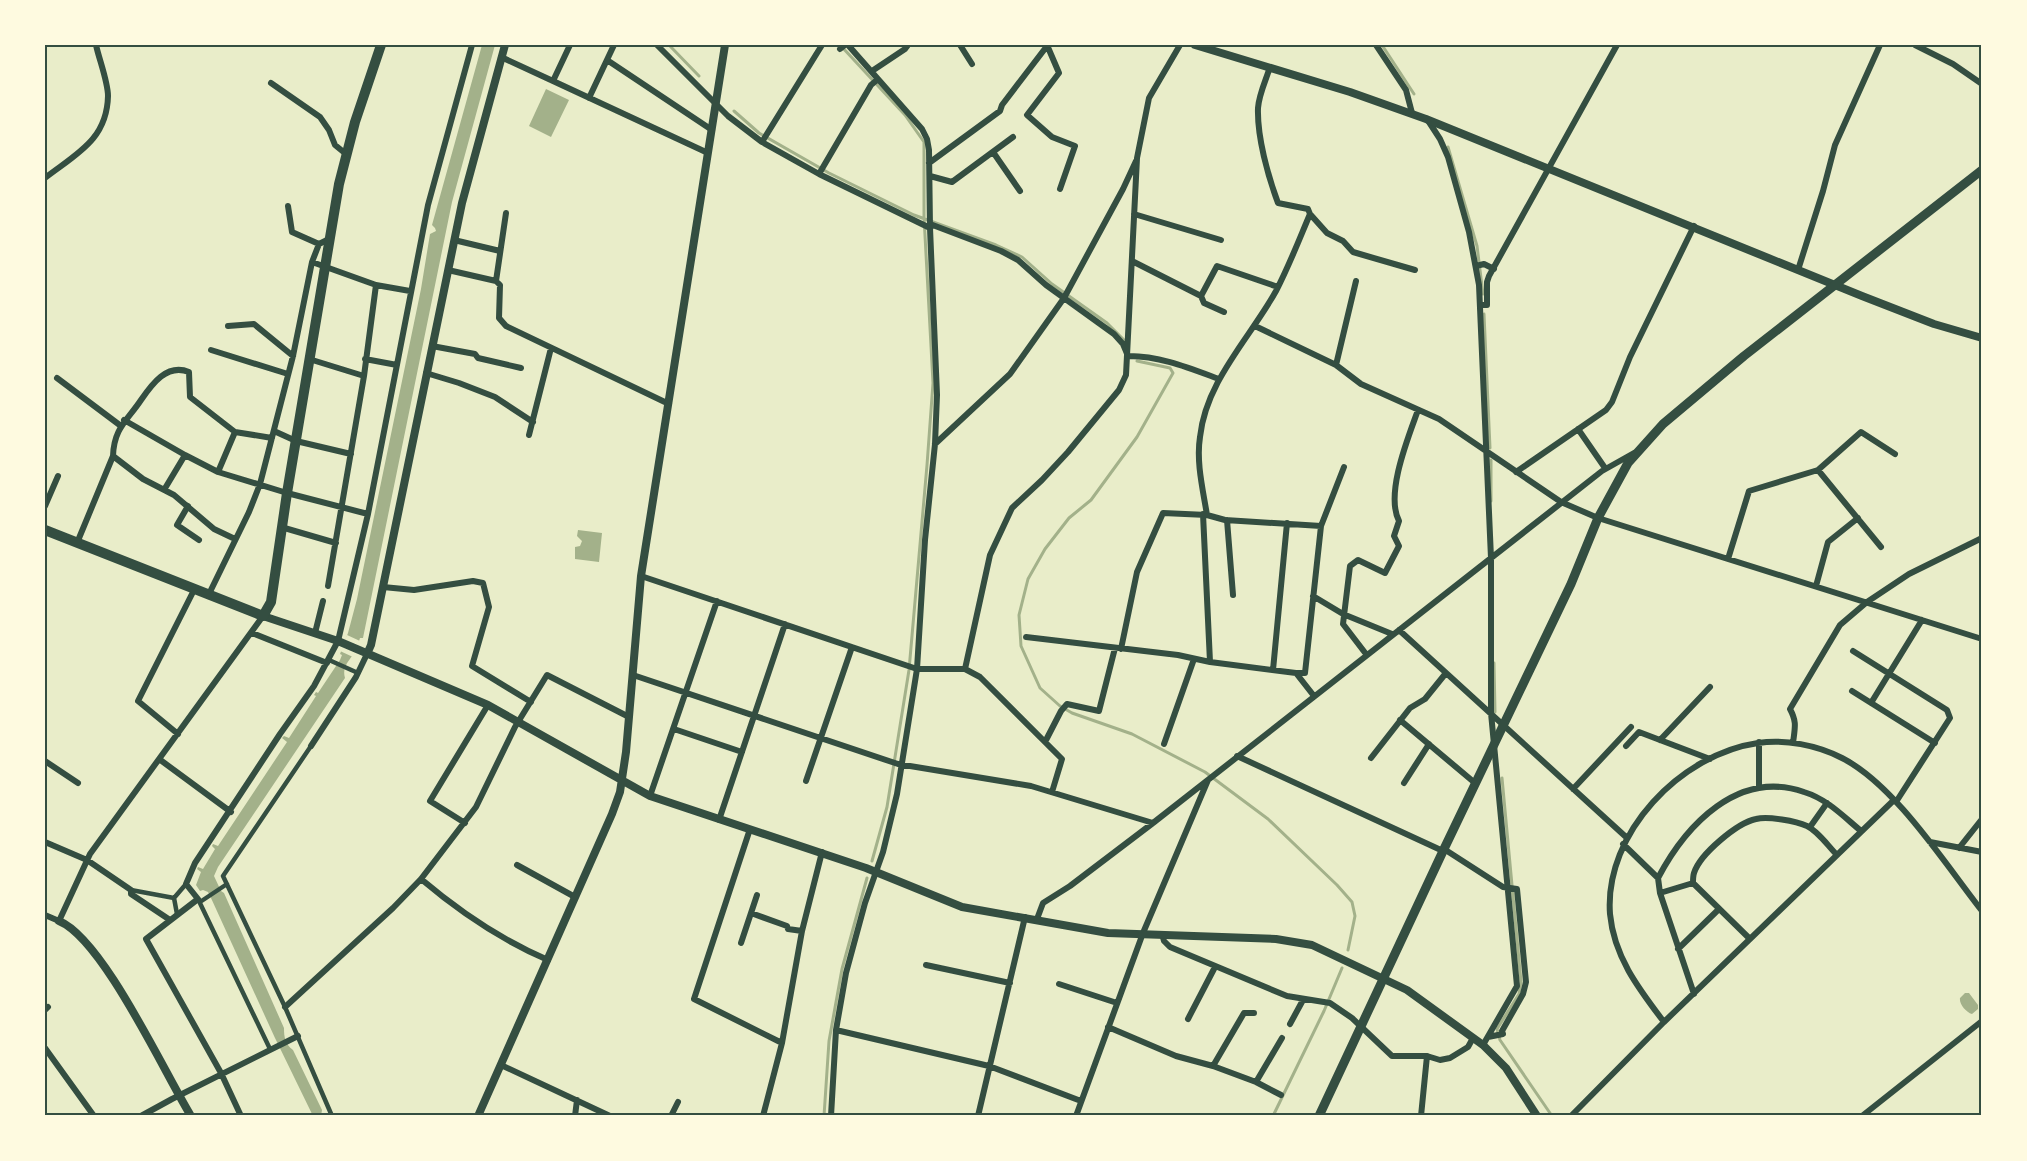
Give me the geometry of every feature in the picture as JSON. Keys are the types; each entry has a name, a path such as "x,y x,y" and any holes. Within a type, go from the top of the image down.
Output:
{"main road":[{"path":"45,530 263,616 271,602 281,527 324,266 324,241 346,154 381,45"},
{"path":"1319,1116 1443,850 1571,584 1598,518 1615,484 1637,451 1663,424 1744,356 1982,170"}],"street":[{"path":"45,178 90,144 100,131 108,94 96,45"},
{"path":"174,898 186,884 195,863 231,812 341,642 368,514 410,291 436,174 472,45"},
{"path":"332,1116 295,1037 285,1007 224,885 223,876 358,673 371,645 462,203 505,45"},
{"path":"553,81 570,45"},
{"path":"589,98 613,47 606,45"},
{"path":"657,45 740,126 928,224 1001,251 1018,260 1114,334 1123,344 1128,356"},
{"path":"478,1116 612,814 621,780 629,717 641,576 725,45"},
{"path":"765,139 822,45"},
{"path":"872,71 908,45"},
{"path":"960,45 972,64"},
{"path":"929,163 1000,111 1002,105 1047,45 1059,73 1027,115 1052,137 1075,146 1060,189"},
{"path":"965,669 990,555 1012,508 1055,466 1119,390 1126,375 1137,158 1149,98 1180,45"},
{"path":"1195,45 1426,118 1835,285 1934,324 1982,338"},
{"path":"1376,45 1406,90 1412,114"},
{"path":"1480,305 1487,305 1487,282 1548,167 1617,45"},
{"path":"1798,270 1835,144 1880,45"},
{"path":"1915,45 1953,64 1982,84"},
{"path":"831,1116 836,1030 850,956 883,852 912,667 936,444 937,395 928,224 929,144 925,134 876,81 872,71 844,47"},
{"path":"501,57 708,153"},
{"path":"607,60 712,130"},
{"path":"1270,67 1258,106 1260,132 1271,186 1278,203 1308,209 1327,233 1343,241 1353,252 1415,270"},
{"path":"821,170 876,81"},
{"path":"271,83 320,117 335,145 346,154"},
{"path":"1426,118 1440,139 1448,157 1479,265 1491,558 1491,713 1512,889 1517,986 1486,1041"},
{"path":"930,176 952,182 1013,137"},
{"path":"993,152 1020,190"},
{"path":"936,444 1010,374 1066,295 1123,189 1137,158"},
{"path":"208,596 260,484 288,374 312,262 324,241 292,232 288,207"},
{"path":"496,281 506,213"},
{"path":"1134,214 1221,240"},
{"path":"1210,662 1205,515 1199,438 1202,424 1219,379 1278,287 1310,214"},
{"path":"1516,472 1606,410 1612,402 1630,357 1694,226"},
{"path":"454,240 500,251"},
{"path":"1132,261 1201,296 1204,303 1224,312"},
{"path":"312,262 376,285 410,291"},
{"path":"1479,265 1494,269"},
{"path":"1201,296 1217,266 1278,287"},
{"path":"448,270 496,281 500,285 499,318 506,326 669,404"},
{"path":"1336,365 1356,281"},
{"path":"328,586 364,376 376,285"},
{"path":"228,326 254,324 292,356"},
{"path":"1255,326 1336,365 1361,384 1452,427 1561,502 1598,518 1982,639"},
{"path":"432,346 475,354 478,358 521,368"},
{"path":"529,435 551,348"},
{"path":"211,350 288,374"},
{"path":"1128,356 1177,363 1219,379"},
{"path":"309,359 364,376"},
{"path":"365,359 397,365"},
{"path":"77,543 113,456 113,444 122,423 152,383 167,372 184,370 189,372 190,397 235,432 273,434 351,454"},
{"path":"426,373 459,383 495,398 533,422"},
{"path":"57,378 122,423 218,472 368,514"},
{"path":"1366,654 1343,624 1350,566 1358,561 1384,573 1399,546 1394,536 1399,521 1395,509 1396,486 1418,410"},
{"path":"1578,429 1605,468"},
{"path":"218,472 235,432"},
{"path":"1728,559 1749,491 1818,470 1862,432 1895,454"},
{"path":"1037,919 1043,903 1070,886 1153,823 1605,468 1637,451"},
{"path":"164,490 185,455"},
{"path":"113,456 143,479 174,495 214,529 235,539"},
{"path":"1026,637 1305,673 1321,526 1344,467"},
{"path":"1818,470 1881,547"},
{"path":"45,506 58,476"},
{"path":"188,506 177,525 199,540"},
{"path":"1045,742 1067,704 1099,711 1137,572 1163,513 1321,526"},
{"path":"1816,586 1828,542 1858,518"},
{"path":"1227,520 1233,595"},
{"path":"1273,670 1287,523"},
{"path":"281,527 336,543"},
{"path":"1792,743 1796,723 1790,709 1840,625 1867,602 1909,574 1982,538"},
{"path":"641,576 912,667 965,669 980,677 1062,759 1052,792"},
{"path":"383,587 414,590 473,581 483,583 489,606 472,666 531,702"},
{"path":"178,734 138,701 194,590"},
{"path":"1313,596 1343,614 1392,634"},
{"path":"315,633 323,601"},
{"path":"650,796 717,601"},
{"path":"59,921 87,860 263,616 341,642 488,705 650,796 822,852 962,907 1088,930 1302,942 1407,990 1473,1038 1486,1041 1499,1035 1523,994 1526,982 1517,889 1512,889 1443,850 1237,756"},
{"path":"1871,703 1922,620"},
{"path":"719,820 785,624"},
{"path":"1399,630 1626,837"},
{"path":"252,633 358,673"},
{"path":"806,781 852,647"},
{"path":"1571,1116 1664,1022 1861,831 1895,801 1935,743 1950,718 1947,710 1853,651"},
{"path":"1164,744 1194,658"},
{"path":"1296,673 1314,696"},
{"path":"1371,758 1410,708 1425,699 1446,673"},
{"path":"285,1007 393,908 421,879 476,807 519,722 547,675 629,717"},
{"path":"633,675 897,763 1030,786 1153,823"},
{"path":"1660,740 1710,687"},
{"path":"1852,691 1935,743"},
{"path":"465,823 430,801 488,705"},
{"path":"1400,720 1475,783"},
{"path":"1573,789 1631,727"},
{"path":"674,729 742,752"},
{"path":"1626,746 1639,732 1710,759"},
{"path":"1759,742 1759,787"},
{"path":"1664,1022 1638,988 1624,962 1614,935 1610,902 1615,867 1626,837 1665,791 1682,776 1710,759 1739,747 1759,742 1792,743 1821,749 1852,764 1869,776 1895,801 1982,911"},
{"path":"1404,783 1429,744"},
{"path":"159,759 231,812"},
{"path":"45,761 78,783"},
{"path":"1076,1116 1143,933 1211,777"},
{"path":"1694,994 1660,893 1658,878 1669,857 1695,824 1733,797 1759,787 1804,792 1827,803 1861,831"},
{"path":"1810,827 1827,803"},
{"path":"1693,883 1694,873 1712,848 1756,819 1798,822 1810,827 1837,855"},
{"path":"1959,848 1982,819"},
{"path":"750,829 694,999 782,1043"},
{"path":"45,842 87,860 131,890 174,898"},
{"path":"1929,842 1982,852"},
{"path":"1623,844 1658,878"},
{"path":"763,1116 782,1043 802,931 822,852"},
{"path":"517,865 576,897"},
{"path":"421,879 489,930 548,960"},
{"path":"1660,893 1693,883"},
{"path":"1693,883 1750,939"},
{"path":"186,884 199,901 272,1048"},
{"path":"224,885 177,914 146,939 221,1073 241,1116"},
{"path":"131,890 131,894 170,920"},
{"path":"741,943 757,895"},
{"path":"174,898 177,914"},
{"path":"1678,949 1719,909"},
{"path":"751,913 786,926 788,929 802,931"},
{"path":"45,915 66,923 90,946 106,968 191,1116"},
{"path":"978,1116 1024,917"},
{"path":"1162,934 1164,941 1170,947 1215,967 1280,993 1303,1000 1328,1002 1362,1026 1392,1056 1427,1056 1440,1060 1450,1058 1468,1047 1473,1038"},
{"path":"926,964 1010,983"},
{"path":"1188,1019 1215,967"},
{"path":"1059,984 1117,1003"},
{"path":"1290,1024 1303,1000"},
{"path":"1213,1066 1244,1013 1254,1013"},
{"path":"1862,1116 1982,1021"},
{"path":"1108,1027 1176,1056 1213,1066 1256,1082 1281,1095"},
{"path":"836,1030 989,1066 1081,1101"},
{"path":"141,1116 295,1037"},
{"path":"1256,1082 1282,1038"},
{"path":"1486,1041 1537,1116"},
{"path":"45,1048 94,1116"},
{"path":"1421,1116 1427,1056"},
{"path":"501,1065 609,1116"},
{"path":"575,1116 578,1100"},
{"path":"671,1116 678,1102"}],"shaded area":[{"path":"482,45 495,45 452,202 363,638 360,638 346,666 345,678 214,876 224,893 284,1028 287,1043 293,1050 322,1110 321,1116 313,1116 208,892 200,891 196,885 201,872 197,869 198,867 203,869 215,849 213,844 218,846 287,742 282,738 284,736 289,738 316,696 314,695 318,693 342,655 340,654 357,599 421,289 430,234 436,231 432,225"},
{"path":"546,89 569,100 551,137 529,126"},
{"path":"578,530 602,533 599,562 575,559 575,547 580,546 582,541 577,536"},
{"path":"1965,993 1969,993 1978,1005 1978,1009 1972,1014 1965,1010 1961,1003 1960,998"}],"pier":[{"path":"347,635 360,641 353,657 340,651"}],"waterway":[{"path":"669,45 699,76"},
{"path":"1382,45 1414,94"},
{"path":"842,47 905,115 924,142 924,217 933,383 909,670 887,807 872,861"},
{"path":"734,111 759,133 829,173 914,215 1022,257 1052,284 1107,323 1124,340"},
{"path":"1448,147 1477,246 1483,294"},
{"path":"1484,314 1490,448"},
{"path":"1137,361 1170,368 1173,373 1137,437 1091,500 1069,518 1045,549 1028,579 1019,615 1021,646 1040,688 1060,706 1072,713 1132,734 1205,772 1268,819 1352,902 1355,916 1348,950"},
{"path":"1491,460 1491,501"},
{"path":"1494,663 1495,712"},
{"path":"1502,778 1521,982 1519,994 1497,1029 1500,1040 1552,1116"},
{"path":"824,1116 829,1041 842,969 867,878"},
{"path":"1273,1116 1324,1011 1342,968"}]}
